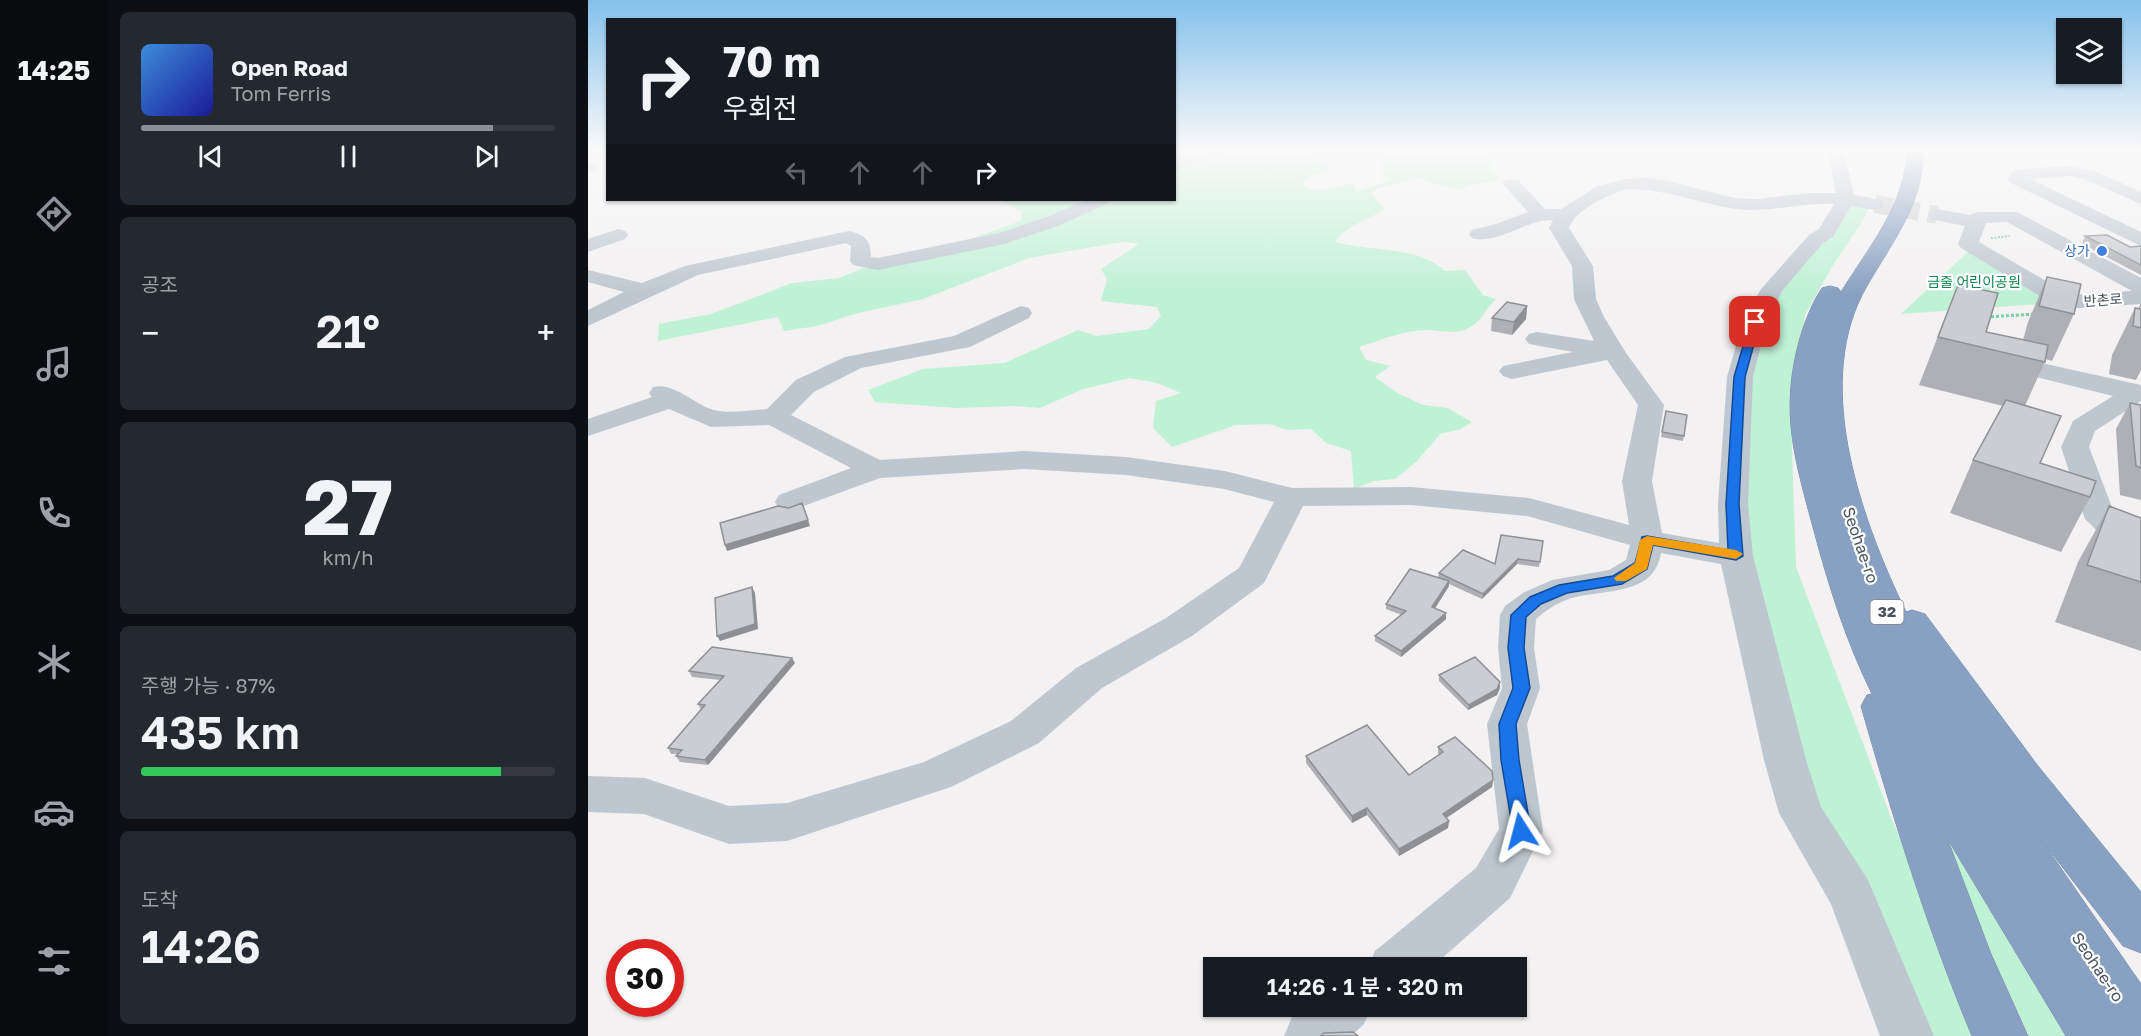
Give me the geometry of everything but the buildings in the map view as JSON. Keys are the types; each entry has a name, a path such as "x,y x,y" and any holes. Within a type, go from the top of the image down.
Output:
{"highway":[{"name":"Seohae-ro","path":"1886,198 1828,296 1810,345 1803,408 1810,454 1843,575 1861,627 1894,699 1946,794 2010,901 2098,1036"},
{"name":"Seohae-ro","path":"1906,198 1842,314 1836,337 1829,391 1829,425 1847,504 1880,596 1905,649 1977,780 2141,1031"},
{"path":"1847,504 1895,596 1972,712 2089,868 2141,929"},
{"path":"1843,575 1917,824 1976,984 2000,1036"}],"street":[{"path":"1526,198 1540,214"},
{"path":"1479,234 1502,229 1540,214 1564,215 1588,198"},
{"path":"1727,198 1756,205 1807,198"},
{"path":"1816,198 1861,201"},
{"path":"2056,198 2141,240"},
{"path":"588,319 644,290 692,270 854,231 861,243 860,261 878,264 1004,238 1051,222 1099,201"},
{"path":"1861,201 1826,233 1816,239 1772,290 1755,322 1740,377 1733,504 1736,556 1785,760 1802,813 1851,895 1907,1036"},
{"path":"1937,215 1976,222 1978,218 2141,208"},
{"path":"1406,957 1493,883 1521,831 1510,760 1508,724 1521,688 1516,648 1518,615 1535,601 1564,588 1617,580 1642,566 1647,540 1636,481 1651,405 1612,351 1585,301 1584,270 1559,228 1564,215"},
{"path":"2003,218 2141,287"},
{"name":"반촌로","path":"1976,222 1968,244 2066,302 2141,297"},
{"path":"588,246 618,236"},
{"path":"588,276 644,290"},
{"path":"774,417 805,386 854,362 962,342 1021,313"},
{"path":"1537,339 1612,351"},
{"path":"1512,371 1612,351"},
{"path":"2037,369 2138,393"},
{"path":"2138,393 2083,427 2075,447 2101,519 2141,555"},
{"path":"588,428 666,396 711,419 774,417 875,468"},
{"path":"790,502 875,468 1024,460 1126,466 1225,480 1292,497 1411,496 1529,507 1647,540 1736,556"},
{"path":"588,794 645,796 729,825 787,822 936,775 1025,732 1089,678 1179,627 1252,575 1292,497"},
{"path":"1311,1036 1333,1017"}],"path":[{"path":"2003,218 1999,222 2014,228 2020,234 1977,238 1981,223 2003,218"},
{"path":"1980,318 2038,314"}],"green space":[{"path":"1376,198 1385,209 1352,227 1335,242 1406,253 1433,263 1445,271 1465,270 1483,295 1496,299 1479,320 1467,329 1456,332 1427,330 1410,332 1359,347 1366,360 1390,366 1375,377 1399,394 1423,405 1448,408 1472,422 1461,429 1440,434 1417,461 1395,479 1374,481 1354,489 1351,451 1326,443 1311,429 1287,430 1269,424 1236,425 1172,447 1153,428 1156,401 1181,393 1157,383 1130,378 1083,389 1040,408 1015,406 956,408 875,402 868,390 923,369 1005,363 1078,330 1097,336 1149,329 1161,316 1157,307 1101,301 1107,279 1101,269 1139,244 1122,242 1029,258 923,299 858,313 817,326 784,331 778,317 658,341 659,324 711,314 792,283 839,278 893,256 951,246 1021,221 1022,212 1003,201"},
{"path":"1848,204 1869,207 1805,315 1791,419 1796,567 1892,820 1988,1036 1920,1036 1807,797 1745,569 1747,379 1761,315 1812,253 1831,236"},
{"name":"금줄 어린이공원","path":"1971,249 2057,303 1901,314"},
{"path":"1922,786 2074,1036 2029,1036 1968,908"}],"tunnel":[{"path":"1875,204 1937,215"}],"slow traffic":[{"path":"1621,578 1642,566 1647,540 1736,556 1736,554"}],"place":[{"name":"상가","path":"2102,251"}],"route":[{"path":"1521,831 1510,760 1508,724 1521,688 1516,648 1518,615 1535,601 1564,588 1617,580 1642,566 1647,540 1736,556 1733,504 1740,377 1755,322"}]}
